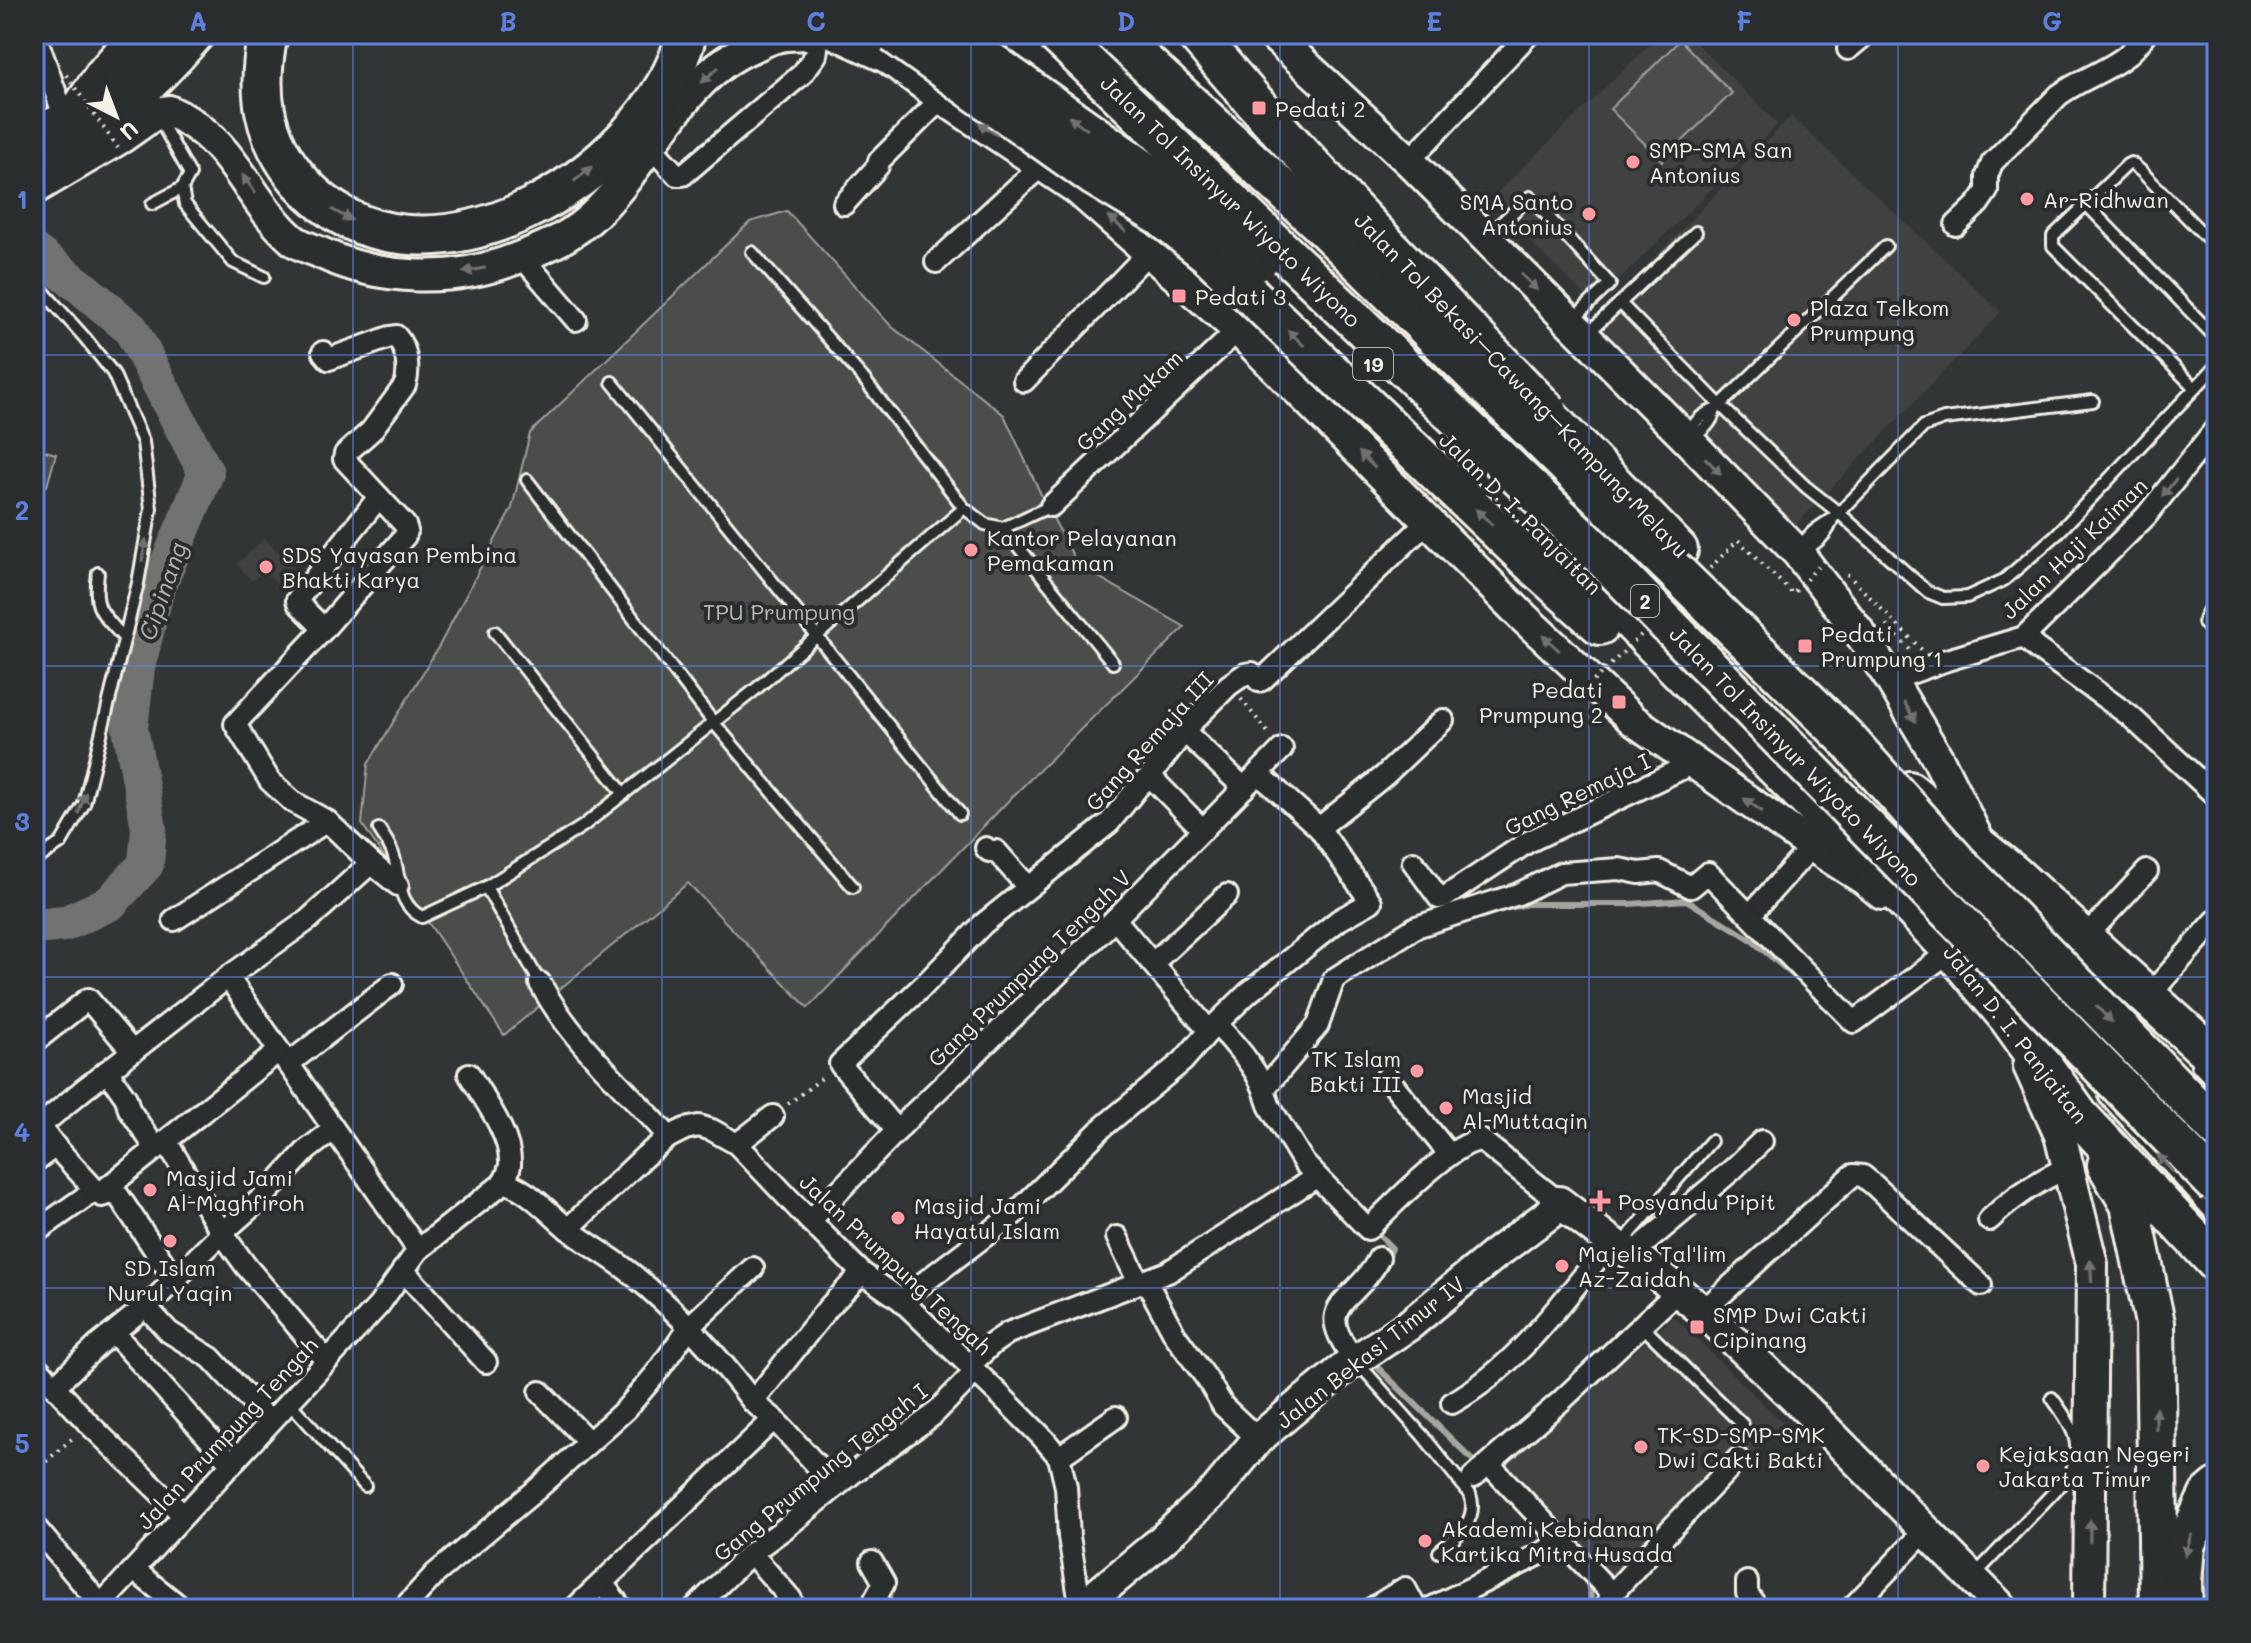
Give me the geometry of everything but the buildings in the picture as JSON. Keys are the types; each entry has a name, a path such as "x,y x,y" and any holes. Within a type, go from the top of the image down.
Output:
{"highway":[{"path":"266,45 262,101 269,130 285,164 312,195 340,216 376,231 415,237 456,233 494,224 573,182 615,148 651,107 672,73 687,34"},
{"path":"894,34 1095,177 1160,216 1209,255 1540,571 1651,671 1864,879"},
{"name":"19","path":"951,34 1182,197 1233,238 1768,727"},
{"path":"991,34 1076,188"},
{"name":"Jalan D. I. Panjaitan","path":"1026,34 1288,282 2015,1010 2217,1263"},
{"name":"Jalan Tol Insinyur Wiyoto Wiyono","path":"1056,34 1596,551 2217,1185"},
{"name":"Jalan Tol Bekasi–Cawang–Kampung Melayu","path":"1196,34 1245,93 1324,178 1779,652 1845,737"},
{"path":"1123,42 1355,226 1571,439 1916,799 1978,855 2013,874 2148,997 2210,1063"},
{"name":"Jalan Tol Insinyur Wiyoto Wiyono","path":"1123,42 1316,220 1845,737 1956,861 2217,1129"},
{"path":"2090,1105 2130,1204 2155,1323 2159,1609"},
{"path":"2183,1609 2185,1545 2209,1495 2217,1488"}],"main road":[{"path":"41,165 68,118 114,86 167,34"},
{"path":"41,165 126,108 179,57 198,34"}],"street":[{"path":"35,34 68,118"},
{"path":"68,118 135,34"},
{"path":"41,165 156,113 169,111 203,130 295,242 342,263 395,275 446,275 500,265 558,243 599,211 637,168 681,103 711,73 737,53 776,37 807,34"},
{"path":"651,147 677,175 683,175 802,74 816,55 819,34"},
{"path":"836,34 888,58 1076,188 1238,330 1424,524 1633,720 1864,879 1952,950 1854,1022 1708,873 1691,887 1659,871 1639,873 1619,869 1561,873 1518,894 1416,927 1334,979 1318,1025 1264,1089"},
{"path":"1272,34 1409,161 1800,552 1859,632 1938,759 1978,855"},
{"path":"1409,161 1529,34"},
{"path":"1848,49 1866,34"},
{"path":"1956,225 1987,191 1987,176 1992,163 2059,95 2129,55 2145,34"},
{"path":"844,204 879,161 942,98"},
{"path":"936,262 1042,165"},
{"path":"1024,381 1149,252"},
{"path":"522,257 576,320"},
{"name":"Gang Makam","path":"1051,506 1238,330"},
{"path":"323,352 329,359 390,337 396,336 401,341 408,377 405,385 371,431 345,454 344,459 405,525 407,531 324,629 235,724 270,781 293,802 327,821 398,885"},
{"name":"Jalan Haji Kaiman","path":"1891,680 2024,637 2146,516 2216,431"},
{"path":"324,629 297,600 379,497"},
{"name":"Gang Remaja III","path":"840,1064 983,924 1109,823 1184,731 1229,685 1245,674 1252,673 1259,681 1262,680 1424,524"},
{"path":"2217,604 2209,621 2217,629"},
{"path":"2024,637 2130,716 2216,794"},
{"path":"1319,828 1384,776 1443,720"},
{"path":"901,1300 1019,1210 1103,1127 1183,1061 1248,993 1339,920 1371,902 1319,828 1184,731"},
{"name":"Gang Prumpung Tengah V","path":"810,1221 1282,749"},
{"name":"Gang Remaja I","path":"1413,862 1439,898 1445,897 1528,842 1692,762"},
{"path":"1150,776 1203,830"},
{"path":"174,920 327,821"},
{"path":"1750,915 1812,846"},
{"path":"986,848 996,851 1028,887"},
{"path":"175,1280 116,1192 102,1196 97,1192 37,1123 308,920 371,863"},
{"path":"2095,927 2147,871"},
{"path":"1153,963 1227,895"},
{"path":"1115,919 1246,1060 1264,1089 1265,1099 1304,1163 1372,1225 1449,1154 1472,1140 1481,1140 1703,1311 1804,1407 2003,1609"},
{"path":"2148,997 2215,921"},
{"path":"228,977 418,1250"},
{"path":"540,983 554,1009 591,1054 669,1137"},
{"path":"34,1233 392,984"},
{"path":"34,1042 88,999 132,1051"},
{"path":"2015,1010 2060,1135 2092,1264 2089,1609"},
{"path":"840,1064 897,1131"},
{"path":"107,1071 126,1098 129,1109 161,1145 246,1266 327,1361"},
{"path":"469,1074 499,1125 509,1149 510,1168 503,1183 517,1186 568,1229 630,1272 690,1326 727,1366 753,1402 774,1419 836,1486"},
{"path":"1387,1077 1449,1154"},
{"path":"737,1144 773,1116"},
{"name":"Jalan Prumpung Tengah","path":"568,1229 669,1137 699,1126 725,1135 862,1273 901,1300 1059,1457"},
{"path":"55,1386 146,1307 263,1197 307,1150 333,1130"},
{"path":"1452,1403 1477,1389 1522,1348 1622,1248 1732,1170 1762,1141"},
{"path":"34,1162 55,1146"},
{"path":"1989,1220 2047,1176 2069,1167"},
{"path":"1703,1311 1853,1175 1863,1176 1874,1185 1981,1285"},
{"name":"Gang Prumpung Tengah I","path":"694,1609 751,1553 932,1416 992,1344 1008,1333 1168,1272 1316,1177"},
{"name":"Jalan Prumpung Tengah","path":"38,1540 99,1607 379,1305 418,1250 503,1183"},
{"name":"Jalan Bekasi Timur IV","path":"1083,1608 1216,1490 1258,1439 1361,1355 1409,1325 1550,1213 1559,1202"},
{"path":"1117,1237 1175,1335 1223,1406 1258,1439"},
{"path":"1361,1355 1339,1337 1333,1321 1337,1308 1363,1283 1379,1258"},
{"path":"403,1609 435,1574 536,1490 626,1409 690,1326 753,1268"},
{"path":"403,1270 486,1362"},
{"path":"753,1402 828,1308 862,1273"},
{"path":"1679,1290 1478,1473 1555,1544 1612,1603 1670,1530 1738,1459"},
{"path":"146,1307 169,1332 211,1358 270,1422"},
{"path":"114,1333 232,1464"},
{"path":"34,1364 89,1424 183,1515"},
{"path":"540,1392 589,1442"},
{"path":"1083,1608 1074,1570 1066,1487 1059,1457 1116,1417"},
{"path":"574,1609 774,1419"},
{"path":"1851,1609 1926,1530"},
{"path":"1429,1609 1555,1544"},
{"path":"751,1553 791,1599 780,1609"},
{"path":"872,1562 884,1583 875,1599 885,1609"},
{"path":"134,1570 183,1609"},
{"path":"1747,1582 1747,1593 1758,1609"},
{"path":"602,1583 622,1609"},
{"path":"1371,1609 1405,1588 1416,1609"}],"lane":[{"path":"1042,34 1396,365 1535,487 1705,658 1984,958 2015,1010"},
{"path":"152,204 182,188 190,174 156,113"},
{"path":"2195,388 2053,246 2053,236 2131,163 2217,248"},
{"path":"182,188 185,204 233,262 264,277"},
{"path":"1485,238 1530,197 1610,284 1577,330"},
{"path":"2085,203 2217,339"},
{"path":"1577,330 1620,303 1696,232"},
{"path":"1687,436 1698,434 1713,419 1718,408 1886,246"},
{"path":"752,252 863,378 964,508 985,524 1003,528 1051,506"},
{"path":"34,281 113,373 143,442 151,509 138,583 84,804 61,843 34,861"},
{"path":"1620,303 1718,408 1835,516 1928,592 1943,598 1967,597 2004,580 2056,535 2217,365"},
{"path":"612,382 960,814"},
{"path":"1800,552 1803,540 1835,516 1924,426 1944,419 2093,401"},
{"path":"527,480 714,723 853,887"},
{"path":"379,829 393,852 398,885 413,911 422,917 486,887 583,826 714,723 964,508"},
{"path":"1003,528 1113,663"},
{"path":"98,573 95,594 98,606 124,638"},
{"path":"495,632 624,794"},
{"path":"1895,810 1904,819 1978,855"},
{"path":"486,887 540,983"},
{"path":"2090,1105 2217,1221"},
{"path":"1622,1248 1631,1233 1711,1141"},
{"path":"1642,1326 1743,1425"},
{"path":"1361,1355 1423,1436 1478,1473 1470,1494 1472,1515 1467,1526 1439,1552"},
{"path":"1972,1578 2069,1476 2074,1466 2078,1454 2071,1423 2052,1398"},
{"path":"289,1402 365,1486"}],"path":[{"path":"66,75 118,148"},
{"path":"1839,566 1922,650 1916,656 1886,625"},
{"path":"1229,685 1282,749"},
{"path":"773,1116 840,1064"},
{"path":"34,1472 89,1424"}],"shaded area":[{"name":"SMP-SMA San Antonius","path":"1661,34 1687,34 1778,124 1594,304 1488,201"},
{"name":"Plaza Telkom Prumpung","path":"1791,116 2001,312 1791,530 1587,328"},
{"name":"SDS Yayasan Pembina Bhakti Karya","path":"265,538 308,585 292,600 264,571 252,581 237,564"},
{"name":"TK-SD-SMP-SMK Dwi Cakti Bakti","path":"1674,1317 1783,1423 1622,1590 1495,1471"}],"green space":[{"path":"1680,40 1732,93 1662,161 1610,109"},
{"name":"TPU Prumpung","path":"787,211 891,326 1004,415 1078,565 1185,627 1012,797 808,1008 688,883 504,1035 362,824 368,764 439,646 512,508 530,433 750,222"},
{"path":"34,448 56,454 47,486 34,482"},
{"path":"2217,1519 2217,1609 2206,1609 2202,1530"}],"waterway":[{"name":"Cipinang","path":"34,251 131,329 206,473 156,592 137,668 130,728 149,828 146,864 110,903 64,924 34,927"},
{"path":"1500,910 1527,904 1629,904 1686,900 1749,938 1800,981"},
{"path":"1374,1230 1392,1248 1382,1274 1374,1282"},
{"path":"1369,1359 1479,1466"},
{"path":"1587,1578 1593,1609"}],"place":[{"name":"Pedati 2","path":"1259,108"},
{"name":"SMP-SMA San Antonius","path":"1633,162"},
{"name":"Ar-Ridhwan","path":"2027,199"},
{"name":"SMA Santo Antonius","path":"1589,214"},
{"name":"Pedati 3","path":"1179,296"},
{"name":"Plaza Telkom Prumpung","path":"1794,320"},
{"name":"Kantor Pelayanan Pemakaman","path":"971,550"},
{"name":"SDS Yayasan Pembina Bhakti Karya","path":"266,567"},
{"name":"Pedati Prumpung 1","path":"1805,646"},
{"name":"Pedati Prumpung 2","path":"1619,702"},
{"name":"TK Islam Bakti III","path":"1417,1071"},
{"name":"Masjid Al-Muttaqin","path":"1446,1108"},
{"name":"Masjid Jami Al-Maghfiroh","path":"150,1190"},
{"name":"Posyandu Pipit","path":"1600,1201"},
{"name":"Masjid Jami Hayatul Islam","path":"898,1218"},
{"name":"SD Islam Nurul Yaqin","path":"170,1241"},
{"name":"Majelis Tal'lim Az-Zaidah","path":"1562,1266"},
{"name":"SMP Dwi Cakti Cipinang","path":"1697,1327"},
{"name":"TK-SD-SMP-SMK Dwi Cakti Bakti","path":"1641,1447"},
{"name":"Kejaksaan Negeri Jakarta Timur","path":"1983,1466"},
{"name":"Akademi Kebidanan Kartika Mitra Husada","path":"1425,1541"}]}
